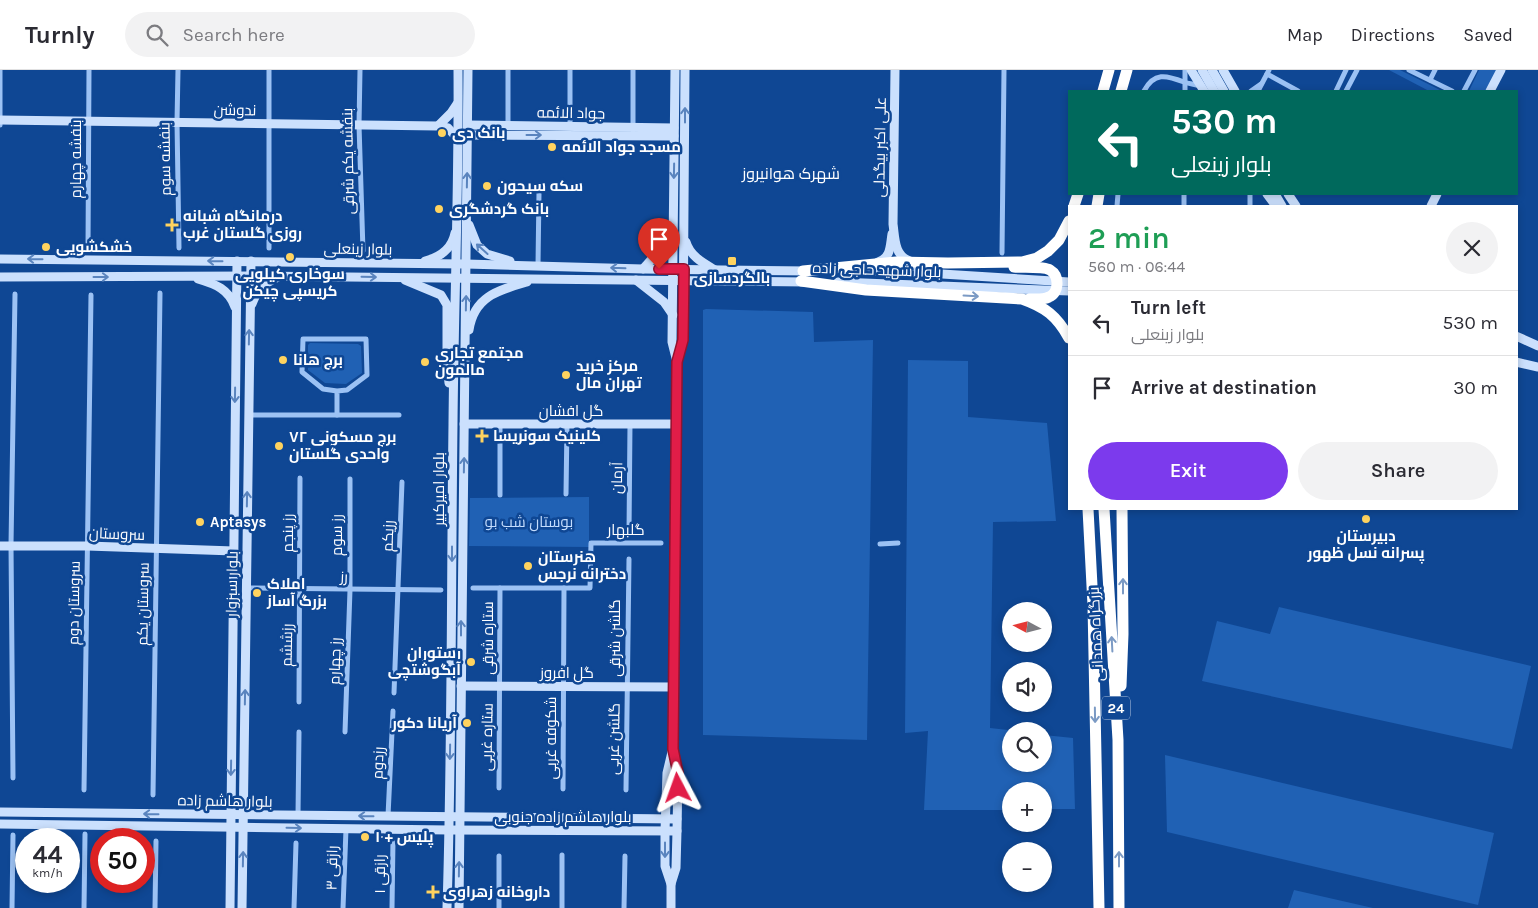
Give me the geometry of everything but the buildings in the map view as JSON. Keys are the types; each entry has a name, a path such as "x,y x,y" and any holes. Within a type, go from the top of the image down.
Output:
{"highway":[{"path":"1103,90 1109,70"},
{"path":"1121,90 1127,70"},
{"path":"948,264 1022,262 1037,258 1048,251 1059,240 1068,223"},
{"path":"912,262 1049,269 1054,273 1057,285 1052,296 1041,299 1022,299 866,290 802,276 871,264 912,262"},
{"path":"1022,299 1038,304 1049,312 1058,321 1068,336"},
{"path":"1082,510 1092,605"},
{"name":"بزرگراه همدانی","path":"1088,510 1100,908"},
{"name":"بزرگراه همدانی","path":"1104,510 1118,740 1119,908"},
{"path":"1118,740 1123,641 1122,510"}],"main road":[{"name":"بلوار امیرکبیر","path":"458,70 458,139 466,264 459,908"},
{"name":"بلوار امیرکبیر","path":"447,908 450,817 456,264 462,220 468,135 468,70"},
{"path":"670,908 671,884 676,868 678,773 673,749 677,424 677,362 672,342 675,70"},
{"path":"677,362 683,340 685,70"},
{"name":"علی اکبر بیگدلی","path":"895,70 893,224 896,248 905,260 912,262"},
{"path":"1191,70 1202,89"},
{"path":"1202,70 1213,90"},
{"path":"1212,70 1223,90"},
{"path":"1223,70 1235,90"},
{"path":"1491,90 1502,70"},
{"path":"438,126 451,113 458,102"},
{"name":"ندوشن","path":"0,120 438,126"},
{"name":"جواد الائمه","path":"468,125 508,130 674,132"},
{"path":"438,126 448,128 458,139"},
{"name":"جواد الائمه","path":"468,135 508,130"},
{"path":"1289,195 1297,205"},
{"path":"399,264 426,261 439,257 448,248 462,220"},
{"path":"462,220 477,245 487,254 505,261 541,265"},
{"name":"علی اکبر بیگدلی","path":"871,264 885,260 888,255 893,224"},
{"path":"644,269 673,235"},
{"path":"684,238 688,251 715,270"},
{"name":"بلوار زینعلی","path":"0,259 541,265 684,269"},
{"name":"بلوار سبزوار","path":"230,908 237,261"},
{"name":"بلوار سبزوار","path":"242,908 251,261"},
{"name":"بلوار شهید حاجی زاده","path":"684,269 876,282 1043,285 1068,282"},
{"name":"بلوار زینعلی","path":"0,276 280,276 684,281"},
{"path":"191,276 217,285 228,293 233,300 236,311"},
{"path":"250,309 255,294 262,285 280,276"},
{"name":"بلوار شهید حاجی زاده","path":"684,281 802,276"},
{"path":"398,277 441,294 447,305 447,365 453,423"},
{"path":"466,358 470,323 477,308 486,296 540,279"},
{"path":"636,280 664,302 673,315"},
{"name":"بلوار شهید حاجی زاده","path":"1043,285 1068,292"},
{"path":"1518,337 1538,346"},
{"path":"1518,362 1538,367"},
{"name":"گل افشان","path":"464,424 677,424"},
{"name":"سروستان","path":"0,546 87,546 234,551"},
{"name":"گل افروز","path":"462,686 673,687"},
{"path":"671,884 665,866 665,831 667,773 673,749"},
{"name":"بلوار هاشم زاده","path":"0,812 450,817"},
{"name":"بلوار هاشم زاده جنوبی","path":"450,817 677,819"},
{"name":"بلوار هاشم زاده","path":"0,824 449,830"},
{"name":"بلوار هاشم زاده جنوبی","path":"449,830 677,831"}],"street":[{"path":"0,70 0,125"},
{"name":"بنفشه چهارم","path":"88,249 89,70"},
{"name":"بنفشه سوم","path":"178,70 179,248"},
{"path":"269,70 269,248"},
{"name":"بنفشه یکم شرقی","path":"360,70 363,251"},
{"path":"508,70 508,130"},
{"path":"570,70 570,131"},
{"path":"633,70 633,132"},
{"path":"1002,254 1004,70"},
{"path":"1185,70 1186,90"},
{"path":"1336,90 1346,70"},
{"path":"1347,90 1357,70"},
{"path":"1410,70 1450,90"},
{"path":"1430,80 1435,70"},
{"path":"1465,90 1475,70"},
{"path":"1259,90 1268,72 1296,90"},
{"path":"1144,90 1148,83 1154,78 1163,76 1186,83 1197,84 1202,89"},
{"path":"1253,90 1262,84"},
{"path":"539,193 541,265"},
{"name":"سروستان یکم","path":"153,795 160,293"},
{"path":"13,778 11,545 15,294"},
{"name":"سروستان دوم","path":"84,790 91,295"},
{"path":"302,339 366,339 367,375 348,390 337,391 323,390 302,372 302,339"},
{"path":"337,391 337,415"},
{"path":"248,415 399,415"},
{"path":"500,424 500,494"},
{"path":"566,494 567,424"},
{"name":"آرمان","path":"629,533 630,424"},
{"name":"رز پنجم","path":"300,478 300,588"},
{"name":"رز سوم","path":"350,479 350,590"},
{"name":"رزیکم","path":"399,590 402,482"},
{"name":"گلبهار","path":"564,588 590,588 591,543 660,543"},
{"path":"880,544 898,543"},
{"name":"گلشن شرقی","path":"628,559 628,688"},
{"name":"رز","path":"246,588 441,590"},
{"name":"رزششم","path":"299,702 300,588"},
{"path":"473,588 564,588"},
{"name":"ستاره شرقی","path":"500,588 500,687"},
{"name":"شکوفه غربی","path":"563,789 564,588"},
{"name":"رز چهارم","path":"345,732 350,590"},
{"path":"394,693 399,590"},
{"name":"ستاره غربی","path":"499,788 500,687"},
{"name":"گلشن غربی","path":"626,790 628,688"},
{"name":"رزدوم","path":"388,816 393,711"},
{"path":"298,815 299,732"},
{"name":"رازقی ۳","path":"344,908 346,828"},
{"path":"84,908 85,834"},
{"path":"12,908 13,835"},
{"name":"رازقی ۱","path":"392,908 393,840"},
{"path":"154,908 156,841"},
{"path":"294,908 296,843"},
{"path":"562,855 562,908"},
{"path":"499,856 499,908"},
{"path":"624,908 625,856"}],"green space":[{"path":"1389,70 1400,70 1440,90 1427,90"},
{"path":"1479,70 1498,70 1487,90 1469,90"},
{"path":"703,310 813,312 814,342 873,340 867,740 703,735"},
{"path":"310,343 358,344 361,346 362,373 346,384 325,383 308,370 308,345"},
{"path":"908,360 968,361 968,417 1047,423 1056,521 993,522 990,728 1002,729 1002,772 1052,772 1052,736 1073,738 1075,809 1052,809 1052,782 1002,782 1002,810 924,810 928,731 905,733"},
{"name":"بوستان شب بو","path":"589,497 589,547 469,546 470,498"},
{"path":"1279,607 1531,666 1512,749 1202,681 1217,621 1270,634"},
{"path":"1165,755 1494,833 1478,905 1167,832"},
{"path":"1294,890 1373,908 1288,908"}],"place":[{"name":"بانک دی","path":"442,133"},
{"name":"مسجد جواد الائمه","path":"552,147"},
{"name":"سکه سیحون","path":"487,186"},
{"name":"بانک گردشگری","path":"439,209"},
{"name":"درمانگاه شبانه روزی گلستان غرب","path":"172,225"},
{"name":"خشکشویی","path":"46,247"},
{"name":"سوخاری کیلویی کریسپی چیکن","path":"290,257"},
{"name":"بالگردسازی","path":"732,261"},
{"name":"برج هانا","path":"283,360"},
{"name":"مجتمع تجاری مالمون","path":"425,362"},
{"name":"مرکز خرید تهران مال","path":"566,375"},
{"name":"کلینیک سونریسا","path":"482,436"},
{"name":"برج مسکونی ۷۲ واحدی گلستان","path":"279,446"},
{"name":"دبیرستان پسرانه نسل ظهور","path":"1366,519"},
{"name":"Aptasys","path":"200,522"},
{"name":"هنرستان دخترانه نرجس","path":"528,566"},
{"name":"املاک بزرگ آساز","path":"257,593"},
{"name":"رستوران آبگوشتچی","path":"471,662"},
{"name":"آریانا دکور","path":"467,723"},
{"name":"پلیس +۱۰","path":"365,837"},
{"name":"داروخانه زهراوی","path":"433,892"}],"district":[{"name":"شهرک هوانیروز","path":"791,173"}],"route":[{"path":"659,269 684,269 683,340 677,362 673,687 673,749 678,773 678,788"}]}
